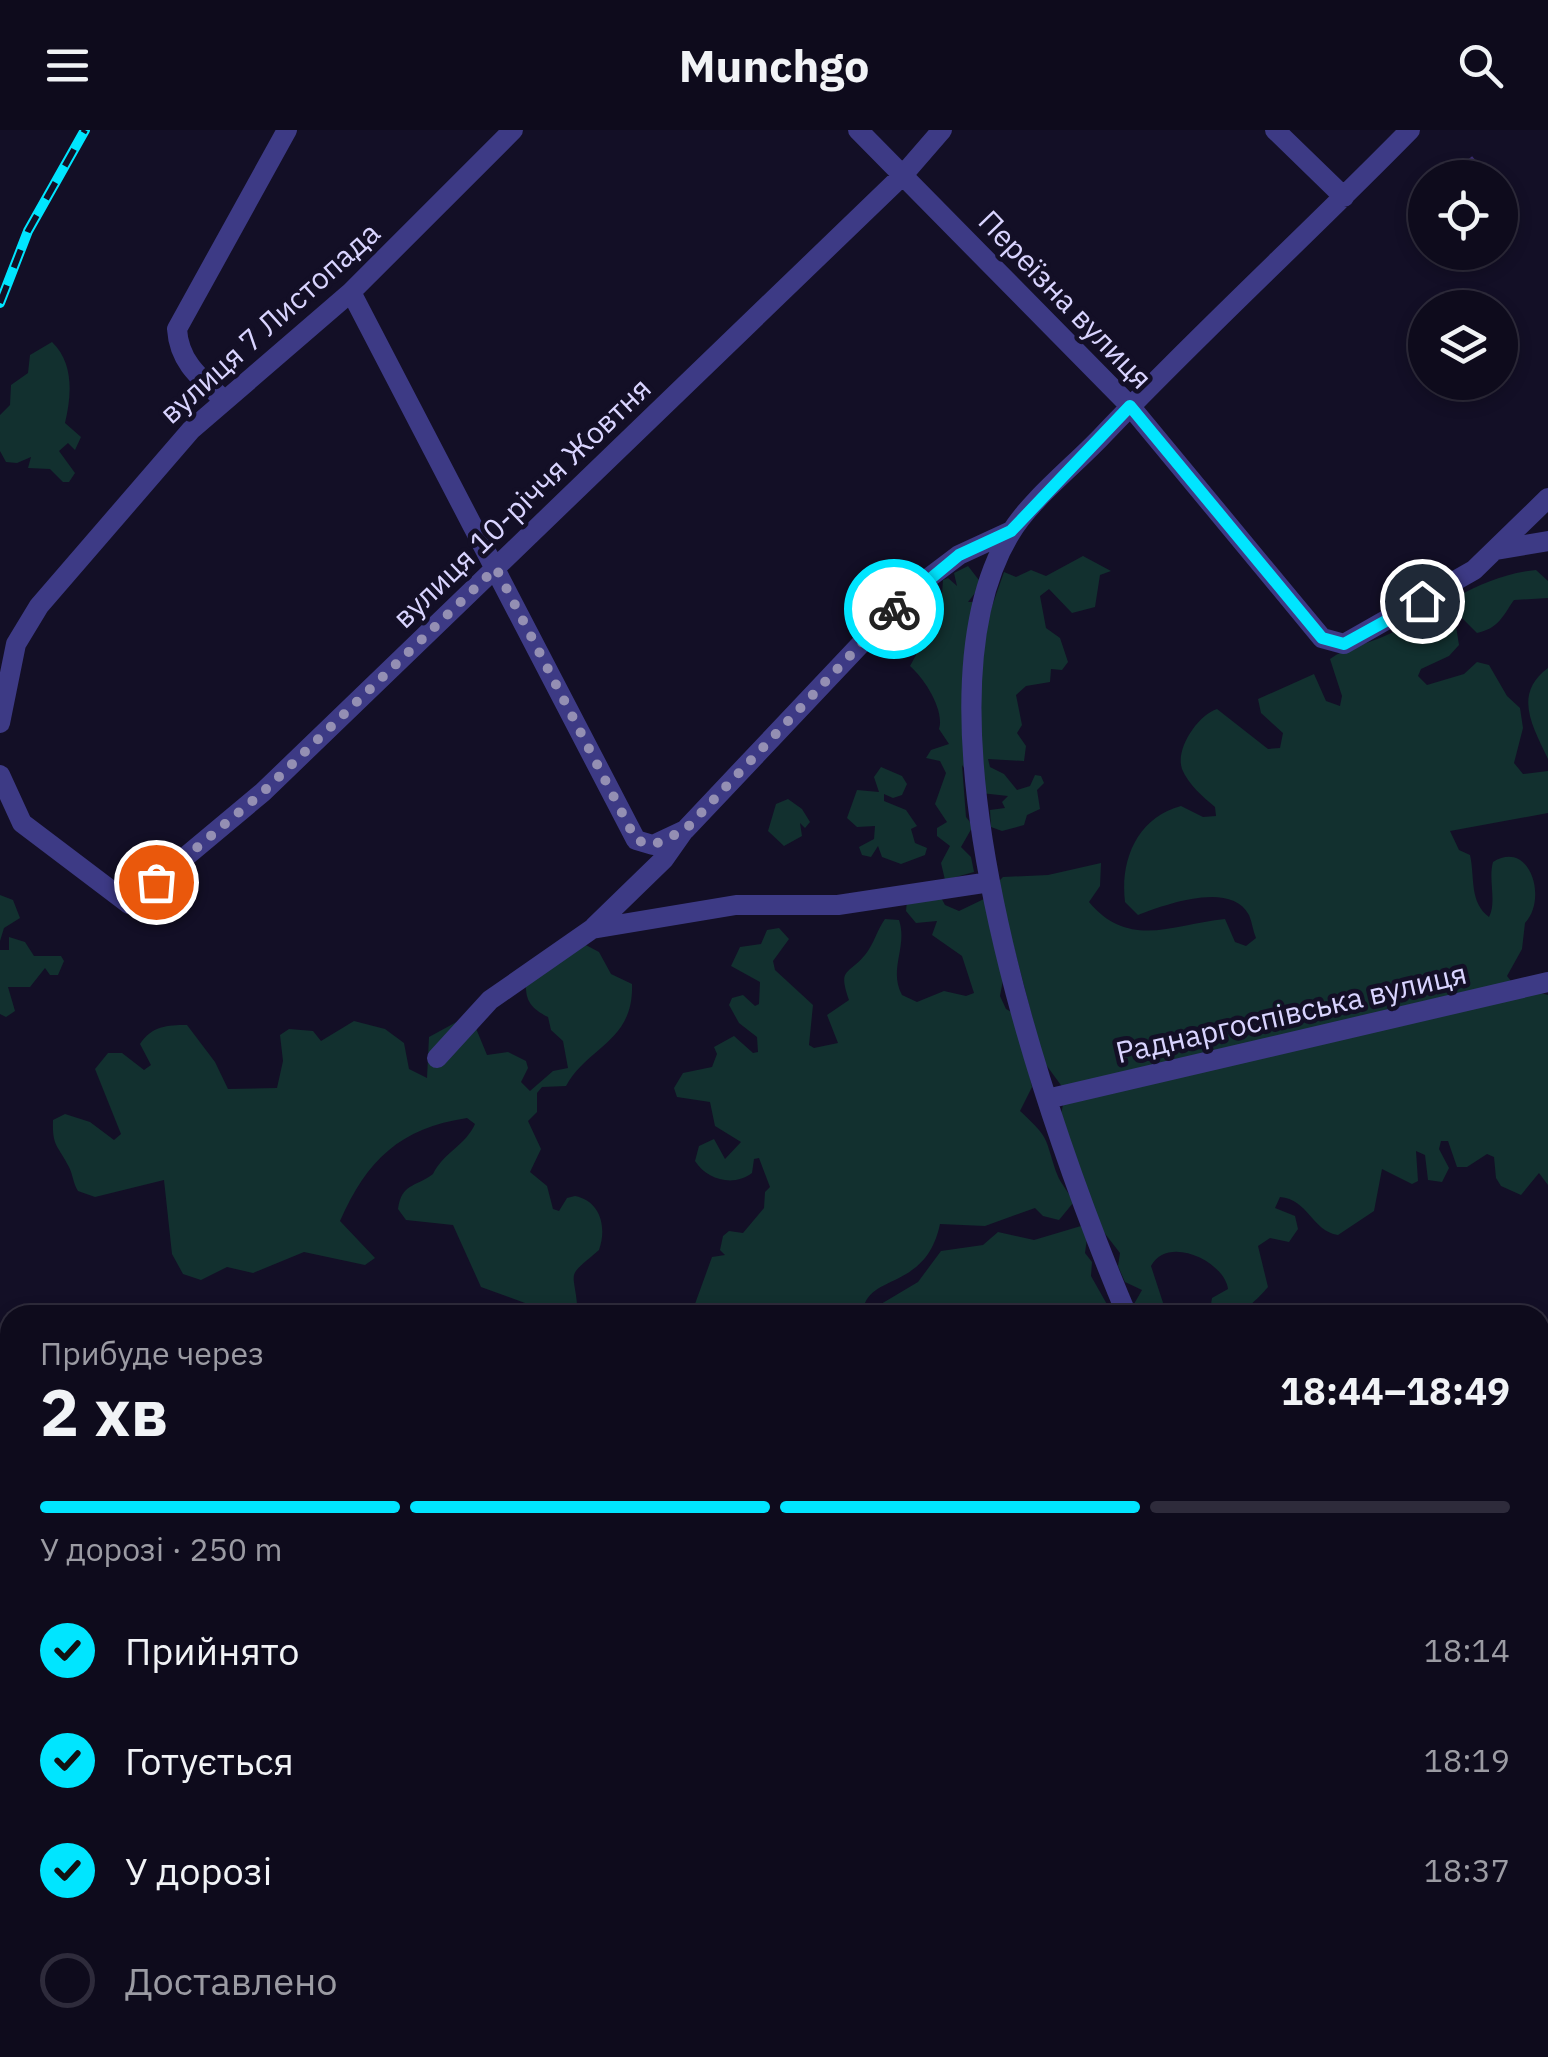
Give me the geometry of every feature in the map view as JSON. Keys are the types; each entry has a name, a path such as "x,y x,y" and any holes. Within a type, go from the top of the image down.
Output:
{"street":[{"path":"223,399 190,369 178,347 177,329 287,130"},
{"name":"вулиця 7 Листопада","path":"0,724 16,644 39,606 223,399 351,292 512,130"},
{"name":"Переїзна вулиця","path":"858,130 1130,406 1322,638 1344,644 1474,570 1492,552"},
{"name":"вулиця 10-річчя Жовтня","path":"0,775 22,823 129,904 263,792 903,175 942,130"},
{"path":"1275,130 1344,197"},
{"path":"1122,1305 1048,1099 990,882 976,814 973,676 977,625 990,575 1011,531 1130,406 1410,130"},
{"path":"351,292 636,840 653,845 685,830"},
{"path":"1492,552 1548,498"},
{"path":"437,1058 490,1000 592,929 664,859 685,830 910,592 959,555 1011,531"},
{"path":"1492,552 1548,541"},
{"path":"592,929 736,905 838,905 990,882"},
{"name":"Раднаргоспівська вулиця","path":"1048,1099 1548,982"}],"green space":[{"path":"52,342 68,371 70,392 65,423 81,437 75,450 68,443 59,451 75,473 69,482 63,482 50,469 28,468 31,457 17,463 6,462 0,451 0,415 10,405 11,385 28,373 30,355"},
{"path":"1083,556 1111,571 1100,575 1095,607 1072,613 1049,589 1040,596 1046,628 1060,638 1068,662 1062,670 1051,669 1050,682 1026,686 1016,695 1022,725 1017,733 1026,746 1024,761 988,759 990,767 1004,774 1017,790 1030,786 1035,775 1041,776 1044,783 1037,790 1040,809 1027,815 1024,825 1002,831 991,827 990,810 1005,808 1002,802 1008,796 981,793 962,765 966,817 973,826 961,847 971,857 974,872 945,880 941,863 950,846 937,836 937,828 947,822 935,804 946,773 940,761 926,758 931,750 949,744 939,729 939,713 932,695 910,666 916,655 913,641 930,638 917,627 912,605 924,591 942,594 943,580 948,578 957,586 954,573 968,566 982,584 968,602 977,602 990,612 1004,572 1016,577 1031,570 1046,576"},
{"path":"1536,570 1548,581 1548,598 1514,600 1495,625 1477,633 1460,616 1455,620 1459,645 1449,656 1421,669 1418,676 1427,685 1464,674 1477,662 1489,665 1507,696 1520,708 1523,728 1514,763 1523,774 1548,771 1548,813 1450,831 1459,850 1470,855 1478,904 1489,917 1493,862 1517,858 1532,875 1532,913 1525,923 1522,949 1507,976 1515,986 1548,995 1548,1185 1539,1173 1521,1195 1501,1186 1494,1157 1487,1154 1467,1167 1457,1167 1448,1141 1441,1141 1439,1149 1449,1168 1442,1182 1428,1180 1425,1155 1416,1151 1418,1181 1412,1184 1382,1169 1374,1211 1338,1235 1322,1228 1297,1203 1280,1197 1275,1208 1295,1216 1298,1229 1289,1242 1270,1238 1258,1246 1268,1287 1249,1305 1212,1305 1212,1298 1228,1289 1225,1279 1195,1255 1170,1252 1151,1266 1164,1305 1134,1305 1142,1290 1125,1282 1118,1266 1120,1253 1099,1226 1060,1118 1066,1092 1044,1062 997,883 1003,877 1048,875 1101,863 1100,886 1089,902 1104,917 1136,930 1225,919 1235,942 1246,946 1256,938 1249,915 1228,899 1196,898 1138,915 1125,902 1129,856 1153,820 1181,806 1203,817 1216,816 1215,807 1182,769 1182,752 1196,725 1217,709 1268,749 1280,748 1283,733 1261,713 1258,699 1314,674 1326,701 1340,706 1342,696 1330,659 1387,635 1477,586"},
{"path":"1548,668 1548,759 1532,722 1528,699 1537,678"},
{"path":"881,767 902,776 907,784 902,795 893,798 884,794 884,801 906,810 917,826 911,829 915,843 927,848 925,855 901,864 882,857 878,846 871,857 862,855 859,847 874,839 875,826 857,827 847,818 857,790 879,792 874,777"},
{"path":"788,799 802,809 810,822 805,828 800,823 802,836 784,846 768,831 776,804"},
{"path":"936,888 945,905 959,911 984,899 1003,980 1000,996 1006,1009 1017,1015 1032,1087 1020,1111 1045,1139 1073,1203 1059,1220 1043,1216 1035,1208 985,1226 940,1224 924,1259 871,1294 865,1303 870,1305 695,1305 712,1257 725,1255 720,1250 723,1236 729,1231 743,1233 764,1208 765,1192 770,1187 759,1158 754,1159 752,1173 737,1180 714,1177 700,1168 695,1161 699,1146 714,1139 725,1159 741,1142 715,1126 710,1102 677,1097 674,1088 683,1073 712,1067 717,1054 714,1047 734,1036 753,1053 758,1052 757,1037 739,1023 729,1005 732,998 743,995 755,1006 759,1004 760,982 731,966 740,947 761,944 767,930 779,928 789,939 773,961 775,970 813,1005 809,1045 814,1048 838,1043 827,1015 849,1000 844,977 868,951 885,919 899,920 897,976 902,995 917,1002 944,991 966,996 974,993 962,956 932,935 937,921 916,923 906,911 907,901"},
{"path":"0,895 13,900 20,918 4,928 0,941"},
{"path":"9,937 25,942 34,956 61,956 64,961 58,975 50,975 45,968 30,987 8,987 15,1011 6,1017 0,1014 0,950 9,950"},
{"path":"582,943 599,952 611,974 632,984 631,1003 618,1031 566,1086 542,1087 537,1093 537,1112 528,1121 541,1149 530,1172 547,1186 553,1209 559,1211 567,1198 575,1196 591,1203 600,1217 599,1250 574,1276 577,1305 525,1305 481,1287 453,1225 406,1220 398,1209 406,1190 433,1174 471,1131 475,1124 467,1118 404,1139 374,1164 362,1181 340,1221 375,1258 365,1265 304,1252 253,1273 227,1267 201,1280 183,1274 172,1254 164,1180 95,1197 78,1191 55,1141 53,1120 65,1114 90,1122 114,1140 121,1134 95,1069 108,1053 122,1053 144,1070 151,1065 140,1044 155,1030 173,1025 187,1025 215,1062 228,1089 277,1088 283,1061 280,1035 289,1029 313,1031 321,1041 354,1021 385,1029 404,1043 409,1069 427,1078 429,1037 462,1019 475,1026 487,1055 508,1052 526,1061 528,1068 521,1082 530,1091 553,1071 568,1068 563,1041 551,1030 548,1017 528,999 527,971"},
{"path":"1081,1226 1087,1238 1085,1253 1092,1262 1091,1276 1107,1305 879,1305 918,1282 941,1251 983,1245 998,1232 1034,1240"}],"railway":[{"path":"0,303 28,231 85,130"}],"way so far":[{"path":"156,882 263,792 496,568 636,840 653,845 685,830 894,609"}],"route":[{"path":"894,609 959,555 1011,531 1130,406 1322,638 1344,644 1422,601"}]}
